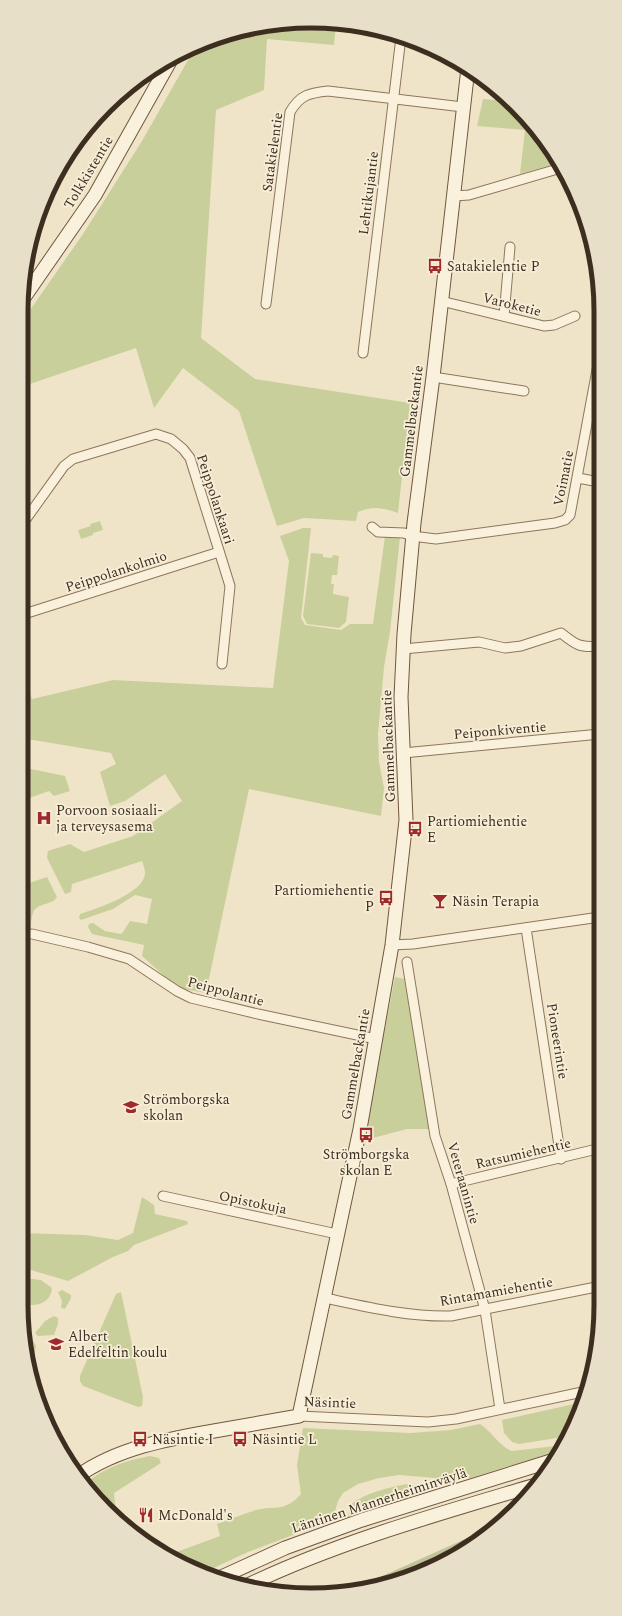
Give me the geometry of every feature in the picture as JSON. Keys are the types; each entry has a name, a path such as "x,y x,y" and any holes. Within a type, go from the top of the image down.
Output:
{"street":[{"name":"Lehtikujantie","path":"363,353 400,43"},
{"name":"Tolkkistentie","path":"29,289 94,195 166,69"},
{"name":"Gammelbackantie","path":"298,1416 325,1298 337,1234 360,1129 392,945 406,820 401,697 403,649 412,536 454,196 467,75"},
{"name":"Satakielentie","path":"266,304 290,112 295,104 304,96 313,92 328,91 463,107"},
{"path":"454,196 469,195 556,170"},
{"path":"504,316 510,247"},
{"name":"Varoketie","path":"441,301 544,326 554,325 575,316"},
{"path":"432,377 524,391"},
{"name":"Voimatie","path":"372,527 378,532 404,533 412,536 436,539 515,530 565,520 570,515 594,387"},
{"name":"Peippolankaari","path":"28,516 68,462 78,457 156,434 171,439 187,454 230,586 222,664"},
{"path":"578,478 594,481"},
{"name":"Peippolankolmio","path":"28,613 219,552"},
{"path":"403,649 479,642 505,648 521,646 561,633 573,643 585,647 594,646"},
{"name":"Peiponkiventie","path":"403,753 594,735"},
{"path":"392,945 413,944 594,918"},
{"name":"Pioneerintie","path":"526,928 561,1159"},
{"name":"Peippolantie","path":"32,934 128,958 177,991 191,998 376,1039"},
{"name":"Veteraanintie","path":"407,962 435,1136 451,1184 485,1310 500,1409"},
{"name":"Ratsumiehentie","path":"451,1184 594,1150"},
{"name":"Opistokuja","path":"163,1196 337,1234"},
{"name":"Rintamamiehentie","path":"325,1298 385,1311 430,1316 451,1316 594,1287"},
{"name":"Näsintie","path":"83,1473 103,1461 129,1451 161,1442 298,1416 428,1422 456,1419 580,1392"},
{"name":"Läntinen Mannerheiminväylä","path":"226,1575 285,1548 362,1520 546,1463"},
{"path":"254,1582 282,1569 365,1538 528,1487"}],"shaded area":[{"path":"97,125 59,182 86,139"}],"green space":[{"path":"311,28 335,29 334,45 267,39 264,90 216,110 201,338 255,379 410,403 398,513 373,508 358,512 356,521 304,518 277,526 239,411 183,368 154,408 136,348 28,385 28,313 83,234 142,141 191,55 220,43 256,33 274,30"},
{"path":"483,99 500,100 524,124 553,165 520,174 525,130 477,126"},
{"path":"100,521 103,530 81,539 78,530 91,526 90,524"},
{"path":"303,528 311,528 301,618 305,625 341,630 350,624 373,624 385,536 400,537 390,632 384,667 378,734 379,762 384,788 381,816 249,789 206,993 184,989 172,983 142,956 144,945 92,934 88,927 89,924 93,923 105,931 121,934 130,921 147,924 152,899 135,895 113,909 81,920 79,918 80,914 108,904 137,887 143,880 145,873 142,861 72,884 71,892 65,894 47,858 48,851 70,844 84,852 133,836 182,801 165,774 125,801 110,806 100,772 116,764 111,753 28,739 28,687 32,699 113,680 273,688 289,561 280,536"},
{"path":"311,553 323,554 323,557 332,558 333,555 339,556 337,575 332,575 331,584 334,584 333,594 349,597 346,622 339,628 307,624 303,616"},
{"path":"28,768 65,776 70,791 54,796 49,791 28,798"},
{"path":"47,877 57,897 52,902 41,905 35,910 32,917 31,929 28,930 28,883"},
{"path":"395,977 405,979 429,1129 407,1129 369,1139 368,1116"},
{"path":"142,1197 154,1205 155,1214 187,1221 188,1224 134,1245 128,1251 113,1257 68,1281 28,1269 28,1233 85,1235 118,1240 133,1233"},
{"path":"28,1278 41,1280 52,1288 49,1298 36,1305 28,1304"},
{"path":"62,1290 71,1295 65,1309 61,1308 62,1301 58,1292"},
{"path":"121,1292 143,1397 142,1406 138,1407 83,1386 80,1381 80,1376 116,1294"},
{"path":"54,1316 58,1318 58,1324 54,1335 38,1336 35,1333 45,1321"},
{"path":"30,1335 36,1346 35,1352 32,1355"},
{"path":"576,1404 561,1437 519,1444 512,1442 504,1433 502,1420"},
{"path":"480,1424 500,1443 512,1451 556,1446 552,1453 471,1478 446,1479 399,1475 379,1478 358,1484 343,1493 338,1501 333,1518 330,1521 248,1552 211,1569 174,1553 220,1536 217,1524 256,1510 285,1506 295,1500 301,1494 297,1465 303,1428 410,1433 451,1430"},
{"path":"150,1456 159,1458 161,1463 114,1493 116,1510 89,1481 107,1469"},
{"path":"407,1484 434,1489 348,1517 350,1505 363,1497 377,1491"},
{"path":"478,1533 436,1559 402,1573 368,1583"}],"place":[{"name":"Satakielentie P","path":"435,266"},
{"name":"Porvoon sosiaali- ja terveysasema","path":"44,818"},
{"name":"Partiomiehentie E","path":"415,829"},
{"name":"Partiomiehentie P","path":"386,898"},
{"name":"Näsin Terapia","path":"440,901"},
{"name":"Strömborgska skolan","path":"131,1107"},
{"name":"Strömborgska skolan E","path":"366,1135"},
{"name":"Albert Edelfeltin koulu","path":"56,1344"},
{"name":"Näsintie I","path":"140,1439"},
{"name":"Näsintie L","path":"240,1439"},
{"name":"McDonald's","path":"146,1515"}]}
